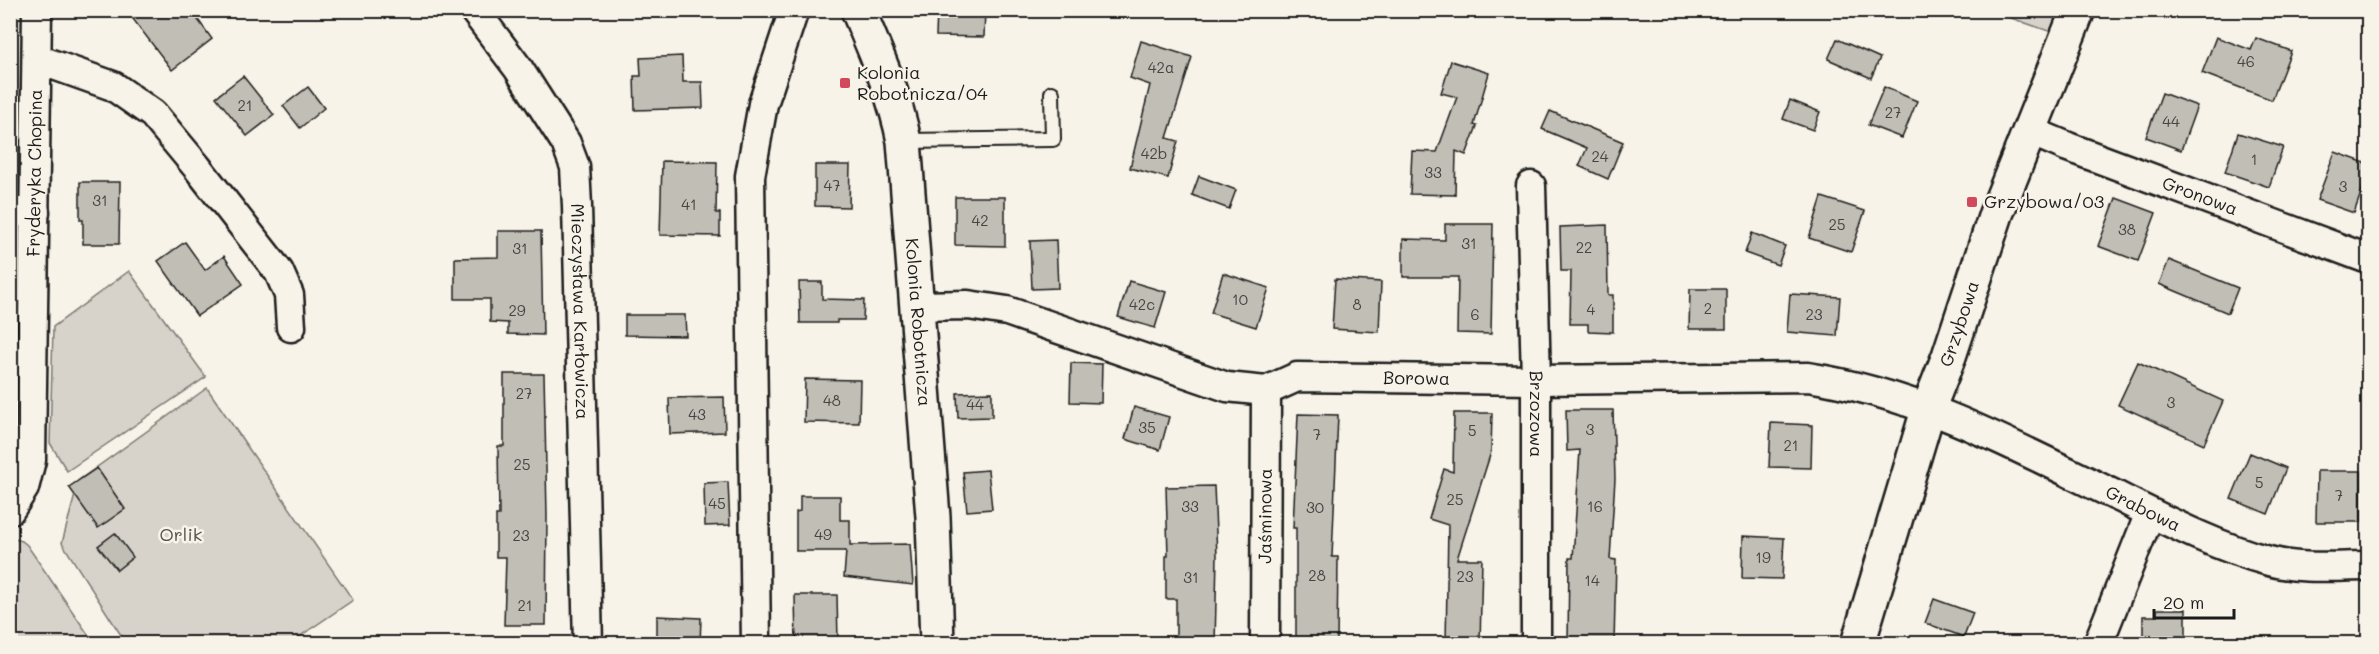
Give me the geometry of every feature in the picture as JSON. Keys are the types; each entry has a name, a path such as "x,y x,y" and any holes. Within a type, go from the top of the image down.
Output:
{"main road":[{"name":"Kolonia Robotnicza","path":"858,10 883,69 900,119 904,141 933,517 937,644"},
{"name":"Grzybowa","path":"1858,644 1929,407 1996,214 2078,10"}],"street":[{"name":"Fryderyka Chopina","path":"10,510 24,488 31,460 23,212 37,59 37,10"},
{"name":"Mieczysława Karłowicza","path":"474,10 518,68 566,143 575,167 588,644"},
{"path":"756,644 750,176 763,104 794,10"},
{"path":"37,59 113,86 153,114 279,272 289,296 291,327"},
{"name":"Gronowa","path":"2030,131 2368,259"},
{"name":"Brzozowa","path":"1531,186 1536,380 1536,644"},
{"name":"Borowa","path":"917,306 968,304 1007,311 1227,387 1266,390 1297,377 1536,380 1808,377 1839,382 1929,407"},
{"name":"Jaśminowa","path":"1265,644 1266,390"},
{"name":"Grabowa","path":"1929,407 1987,432 2150,513 2233,550 2271,562 2308,567 2368,566"},
{"path":"2098,644 2150,513"}],"lane":[{"path":"904,141 1053,139 1052,93"}],"green space":[{"path":"1991,11 2078,11 2066,37"},
{"path":"129,271 206,377 67,471 50,443 53,327"},
{"name":"Orlik","path":"207,388 353,600 290,643 126,643 62,543 79,480"},
{"path":"11,538 27,545 94,643 11,643"}],"building":[{"path":"145,10 191,10 212,39 172,70 133,19"},
{"path":"937,10 985,10 984,37 936,36"},
{"path":"2216,37 2251,50 2256,38 2291,51 2272,100 2202,73"},
{"path":"1837,39 1880,58 1871,78 1828,59"},
{"path":"1141,41 1192,57 1167,138 1178,141 1168,178 1130,168 1150,85 1130,78"},
{"path":"682,56 683,82 702,82 703,108 635,110 634,76 641,76 640,58"},
{"path":"1451,61 1489,73 1474,125 1477,126 1466,155 1456,151 1455,195 1410,194 1412,151 1437,152 1457,97 1441,93"},
{"path":"243,76 274,115 247,136 216,97"},
{"path":"308,87 324,108 300,128 283,106"},
{"path":"1884,87 1917,101 1902,138 1868,125"},
{"path":"2162,93 2197,106 2181,150 2146,137"},
{"path":"1790,100 1820,112 1813,130 1783,119"},
{"path":"1550,111 1623,142 1608,179 1579,166 1587,148 1542,129"},
{"path":"2238,133 2283,147 2269,187 2225,172"},
{"path":"2335,152 2368,164 2368,173 2354,213 2317,200"},
{"path":"662,161 717,162 716,213 720,213 720,236 660,235"},
{"path":"815,165 850,165 849,207 815,206"},
{"path":"1199,176 1236,190 1229,209 1192,195"},
{"path":"80,182 120,182 119,244 83,244 83,220 80,220"},
{"path":"955,197 1005,197 1005,246 955,245"},
{"path":"1822,197 1865,211 1851,252 1809,238"},
{"path":"2116,198 2156,213 2138,261 2098,246"},
{"path":"1445,224 1493,224 1491,334 1457,333 1458,277 1403,277 1403,239 1445,240"},
{"path":"1607,225 1608,295 1613,295 1613,332 1588,331 1588,324 1570,324 1571,271 1561,271 1560,227"},
{"path":"498,231 541,231 543,335 508,334 508,323 490,322 490,299 455,299 455,258 498,257"},
{"path":"1752,233 1785,246 1778,265 1745,253"},
{"path":"1056,240 1058,288 1032,289 1030,241"},
{"path":"185,242 205,270 224,256 243,284 197,316 158,261"},
{"path":"2169,260 2238,288 2228,313 2159,284"},
{"path":"1223,273 1269,288 1256,327 1211,313"},
{"path":"1335,279 1381,282 1379,332 1332,329"},
{"path":"1129,281 1166,292 1155,328 1118,317"},
{"path":"799,282 822,282 822,299 864,300 863,320 800,323"},
{"path":"1690,289 1726,289 1726,329 1689,329"},
{"path":"1790,294 1840,297 1837,336 1787,332"},
{"path":"625,315 685,315 686,336 625,335"},
{"path":"2138,362 2223,401 2204,444 2118,405"},
{"path":"1071,363 1102,364 1101,403 1070,402"},
{"path":"504,374 544,374 547,515 546,625 504,625 506,557 496,557 496,515 499,515 498,446 504,446"},
{"path":"805,379 860,380 859,423 804,422"},
{"path":"992,392 992,417 958,418 957,393"},
{"path":"724,397 725,432 670,434 669,398"},
{"path":"1134,407 1169,417 1160,450 1125,439"},
{"path":"1566,410 1613,410 1615,479 1610,559 1616,560 1614,644 1568,644 1569,558 1573,558 1580,450 1567,451"},
{"path":"1454,413 1492,413 1491,452 1457,559 1482,559 1480,644 1446,644 1448,525 1429,519 1444,469 1453,472"},
{"path":"1298,414 1338,415 1332,557 1338,557 1337,644 1296,644 1296,528 1293,528"},
{"path":"1771,423 1812,425 1811,468 1769,467"},
{"path":"2250,453 2286,468 2268,514 2231,499"},
{"path":"97,468 125,509 98,528 69,487"},
{"path":"988,470 992,509 967,511 963,472"},
{"path":"2317,471 2361,471 2361,522 2316,522"},
{"path":"728,482 730,525 705,526 704,483"},
{"path":"1214,486 1217,556 1215,644 1176,644 1176,599 1166,599 1166,556 1168,556 1166,487"},
{"path":"800,496 840,496 840,520 850,520 850,545 910,544 913,585 844,577 846,551 796,551 796,512 800,511"},
{"path":"115,533 133,557 117,570 98,546"},
{"path":"1743,536 1784,538 1782,579 1742,578"},
{"path":"795,595 837,595 838,643 796,644"},
{"path":"1934,599 1973,613 1964,637 1925,623"},
{"path":"2157,609 2186,609 2186,644 2143,644 2143,616 2157,616"},
{"path":"657,616 701,618 700,644 657,644"}],"place":[{"name":"Kolonia Robotnicza/04","path":"845,83"},
{"name":"Grzybowa/03","path":"1972,202"}]}
